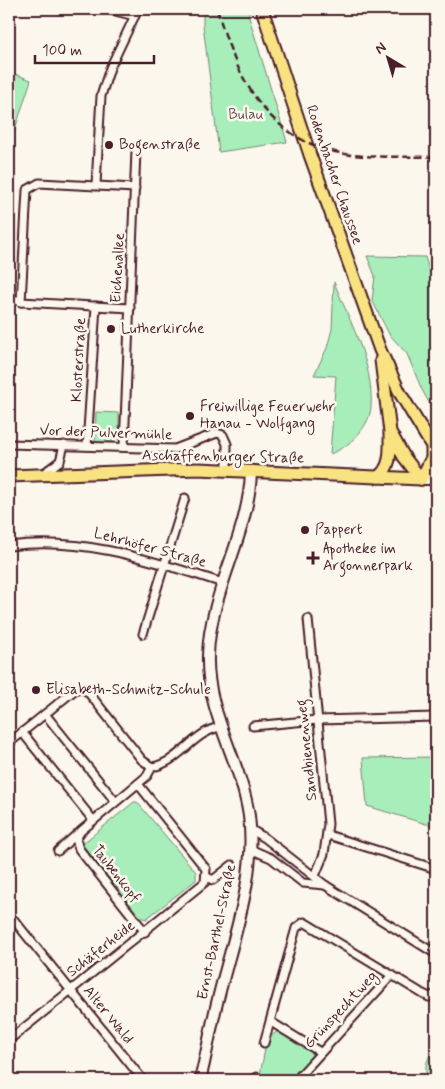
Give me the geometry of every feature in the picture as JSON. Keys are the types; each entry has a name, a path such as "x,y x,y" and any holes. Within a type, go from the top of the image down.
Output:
{"main road":[{"name":"Rodenbacher Chaussee","path":"262,9 318,178 380,350"},
{"path":"378,477 386,469 389,460 390,432 380,350"},
{"path":"380,350 400,392 426,434 433,452 421,479 404,457 390,432"},
{"name":"Aschaffenburger Straße","path":"9,476 227,470 421,479"}],"street":[{"path":"96,185 101,96 110,68 137,12 107,9"},
{"name":"Eichenallee","path":"124,447 136,151"},
{"path":"21,302 26,193 30,187 38,183 135,188"},
{"path":"9,297 21,302 130,308"},
{"name":"Klosterstraße","path":"87,446 96,306"},
{"name":"Vor der Pulvermühle","path":"9,444 175,449 218,433 223,435 227,442 227,470"},
{"path":"426,434 436,444"},
{"path":"42,474 48,472 60,461 64,445"},
{"name":"Ernst-Barthel-Straße","path":"200,1080 235,934 250,849 250,829 246,803 239,776 220,727 210,683 208,655 211,629 223,583 248,506 251,472"},
{"name":"Aschaffenburger Straße","path":"421,479 436,479"},
{"path":"143,634 185,498"},
{"name":"Lehrhöfer Straße","path":"9,546 57,542 119,551 223,583"},
{"name":"Sandbienenweg","path":"308,619 328,835 322,861 315,876"},
{"path":"9,743 76,689 83,688 142,760 152,767 165,763 202,733 220,727"},
{"path":"46,714 115,801"},
{"path":"253,726 317,720 436,717"},
{"path":"22,732 93,820"},
{"name":"Taubenkopf","path":"58,851 115,801 138,784 152,767"},
{"path":"138,784 206,869 207,877"},
{"path":"250,829 265,838 325,885 436,954"},
{"name":"Taubenkopf","path":"81,831 76,839 79,849 144,932"},
{"path":"328,835 436,869"},
{"path":"250,849 271,858 304,883 325,885"},
{"name":"Schäferheide","path":"9,1040 202,887 207,877 213,880 232,865"},
{"name":"Alter Wald","path":"14,920 143,1080"},
{"path":"264,1043 296,928 304,922 392,975"},
{"name":"Grünspechtweg","path":"296,1080 392,975 429,996 436,994"},
{"path":"271,1022 320,1052"}],"green space":[{"name":"Bulau","path":"203,9 255,9 248,14 287,142 219,152 203,25"},
{"path":"9,72 31,80 9,148"},
{"path":"367,256 425,257 431,276 436,278 436,415 422,390 407,354 389,334 372,300 375,276"},
{"path":"334,282 365,359 371,391 371,407 367,422 357,436 344,447 330,454 336,376 314,375 327,348 332,329"},
{"path":"96,412 119,413 119,437 114,442 95,442"},
{"path":"436,757 436,827 367,806 363,758"},
{"path":"134,802 137,802 196,872 196,880 146,919 140,917 82,844"},
{"path":"278,1031 310,1050 312,1056 291,1080 259,1080 267,1039"},
{"path":"436,1047 436,1080 428,1080 427,1062"}],"railway":[{"path":"217,9 225,36 247,84 261,105 278,123 299,138 323,149 352,155 436,157"}],"place":[{"name":"Bogenstraße","path":"109,145"},
{"name":"Lutherkirche","path":"111,329"},
{"name":"Freiwillige Feuerwehr Hanau - Wolfgang","path":"190,416"},
{"name":"Pappert","path":"305,530"},
{"name":"Apotheke im Argonnerpark","path":"313,558"},
{"name":"Elisabeth-Schmitz-Schule","path":"36,690"}]}
